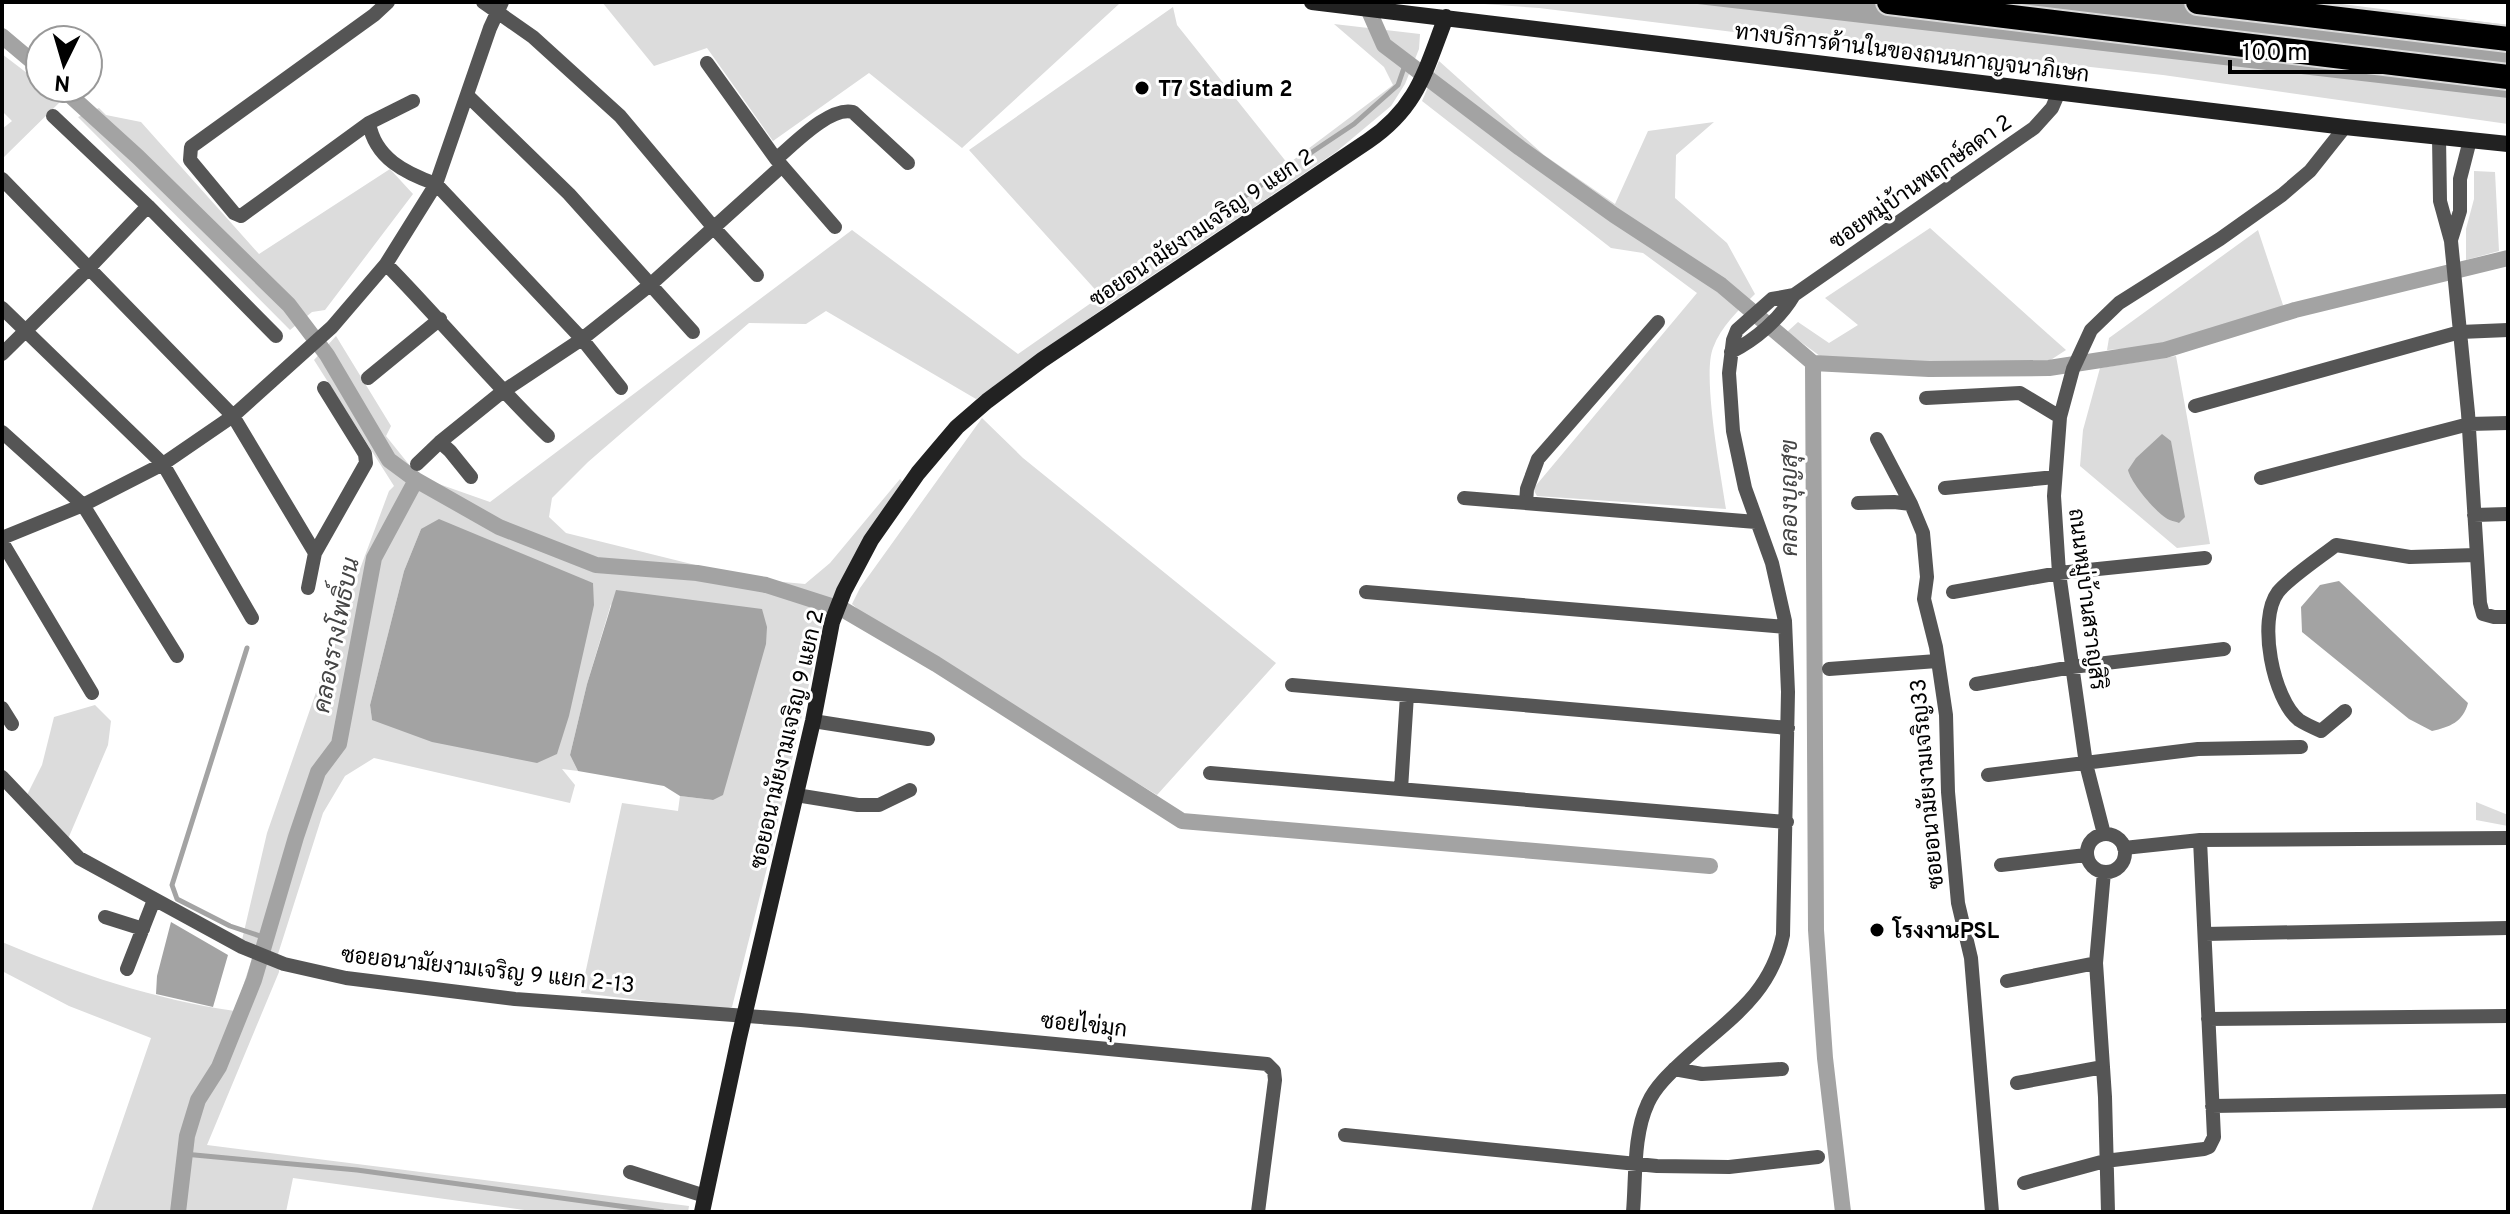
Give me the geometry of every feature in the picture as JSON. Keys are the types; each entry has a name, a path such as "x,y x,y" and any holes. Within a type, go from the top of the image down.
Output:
{"highway":[{"path":"1889,2 2508,77"},
{"path":"2198,2 2508,39"}],"street":[{"path":"388,2 191,147 190,160 234,213 241,216 369,123 413,101"},
{"path":"482,2 500,7 620,116 757,275"},
{"path":"482,2 490,28"},
{"name":"ทางบริการด้านในของถนนกาญจนาภิเษก","path":"1312,2 1417,14 1446,10 2059,92 2508,144"},
{"path":"92,693 2,540 83,505 163,464 233,416 332,327 386,264 436,184 500,7"},
{"name":"ซอยอนามัยงามเจริญ 9 แยก 2","path":"704,1204 813,721 832,622 844,591 871,540 918,473 957,427 987,401 1385,130 1399,117 1415,93 1429,64 1446,10"},
{"path":"707,63 779,162 835,227"},
{"name":"ซอยหมู่บ้านพฤกษ์ลดา 2","path":"1731,352 1749,342 1785,310 1794,295 2034,128 2052,108 2059,92"},
{"path":"468,96 569,194 693,332"},
{"path":"417,464 502,392 582,339 650,285 714,228 830,115 846,110 853,112 908,163"},
{"path":"53,116 148,206 276,336"},
{"path":"369,123 372,136 383,154 409,175 436,184 582,339 621,388"},
{"name":"ถนนหมู่บ้านสราญสิริ","path":"2104,834 2086,764 2059,573 2055,477 2060,417 2073,369 2091,330 2119,303 2220,239 2282,195 2310,171 2345,127"},
{"path":"2439,137 2440,201 2451,241 2469,424 2480,603 2483,614 2508,617"},
{"path":"2451,241 2460,211 2460,179 2470,140"},
{"path":"2,179 233,416 315,553"},
{"path":"2,354 148,206"},
{"path":"386,264 440,319 502,392 548,436"},
{"name":"ซอยหมู่บ้านพฤกษ์ลดา 2","path":"1731,352 1737,330 1772,299 1794,295"},
{"path":"2,308 163,464 252,618"},
{"path":"368,378 440,319"},
{"path":"1526,503 1529,480 1538,459 1658,322"},
{"path":"2195,406 2460,332 2508,330"},
{"path":"1633,1212 1642,1120 1648,1101 1674,1069 1758,994 1780,952 1783,935 1788,728 1785,627 1772,563 1745,488 1733,431 1729,373 1731,352"},
{"path":"308,588 315,553 366,463 365,454 324,388"},
{"path":"1926,398 2020,393 2060,417"},
{"path":"2261,478 2469,424 2508,423"},
{"path":"2,432 83,505 177,656"},
{"name":"ซอยอนามัยงามเจริญ33","path":"1877,439 1923,533 1927,577 1924,599 1946,715 1948,792 1958,903 1971,958 1992,1212"},
{"path":"440,442 471,477"},
{"path":"1945,488 2055,477"},
{"path":"1464,498 1756,522"},
{"path":"1858,503 1911,504"},
{"path":"2474,515 2508,514"},
{"path":"2345,711 2321,731 2297,719 2277,686 2268,641 2269,612 2278,592 2336,545 2410,557 2476,555"},
{"path":"1953,592 2059,573 2205,558"},
{"path":"1366,592 1785,627"},
{"path":"1976,684 2072,667 2224,649"},
{"path":"1829,669 1937,661"},
{"path":"1292,685 1788,728"},
{"path":"1401,789 1407,695"},
{"path":"2,708 12,724"},
{"path":"813,721 928,739"},
{"path":"1988,775 2198,749 2301,747"},
{"path":"1210,773 1787,822"},
{"name":"ซอยอนามัยงามเจริญ 9 แยก 2-13","path":"2,777 79,858 242,947 284,964 346,978 489,996 744,1017"},
{"path":"796,795 858,805 879,805 910,790"},
{"path":"2104,834 2114,836 2124,848 2125,855 2113,871 2093,868 2086,855 2091,840 2104,834"},
{"path":"2124,848 2200,840 2508,838"},
{"path":"2024,1183 2105,1161 2209,1147 2214,1137 2200,840"},
{"path":"2001,865 2086,855"},
{"path":"2104,872 2096,963 2108,1212"},
{"path":"127,969 154,900"},
{"path":"105,917 143,929"},
{"path":"2205,934 2508,928"},
{"path":"2007,981 2096,963"},
{"path":"2208,1019 2508,1016"},
{"name":"ซอยไข่มุก","path":"744,1017 1267,1064 1274,1071 1275,1080 1258,1212"},
{"path":"2017,1083 2103,1067"},
{"path":"1674,1069 1702,1074 1782,1069"},
{"path":"2212,1106 2508,1101"},
{"path":"1345,1135 1637,1164 1729,1167 1818,1157"},
{"path":"630,1172 704,1204"}],"shaded area":[{"path":"602,2 1119,4 962,148 869,73 773,141 707,48 654,66"},
{"path":"1456,2 2326,2 2508,25 2508,124 2163,75 1920,48 1862,48 1539,8"},
{"path":"1680,2 2264,2 2508,32 2508,98"},
{"path":"1173,7 1177,25 1288,164 1393,85 1384,67 1334,24 1420,34 1419,49 1405,84 1391,106 1336,152 1108,305 976,399 826,311 806,324 749,323 588,462 552,498 549,517 566,533 752,579 805,584 830,563 900,479 904,483 839,584 824,618 732,1007 723,1010 581,993 622,803 678,811 680,796 713,800 611,604 570,755 578,771 562,769 575,785 570,803 374,758 345,776 323,813 278,954 279,972 207,1145 689,1206 688,1212 539,1212 293,1178 286,1212 91,1212 151,1038 69,1006 2,971 2,942 117,984 176,1000 235,1011 256,946 242,940 267,833 344,612 389,491 394,486 314,360 336,336 391,426 386,436 419,477 490,502 852,230 1018,354 1101,296 969,150","holes":["421,529 593,583 372,720 370,705 404,571"]},
{"path":"2,54 24,71 24,104 58,104 2,159 2,129 12,121 2,111"},
{"path":"1439,61 1544,155 1615,204 1648,131 1714,122 1676,155 1675,198 1727,243 1755,294 1721,333 1710,362 1714,426 1726,509 1537,496 1533,489 1697,293 1643,253 1611,248 1422,101"},
{"path":"99,108 106,115 141,122 259,254 390,169 413,194 325,310 312,312 290,330 78,117"},
{"path":"2474,171 2495,172 2499,251 2466,260 2466,229 2474,199"},
{"path":"1930,228 2066,350 2046,363 1910,363 1820,356 1787,332 1798,322 1829,343 1858,325 1825,298"},
{"path":"2258,230 2284,308 2165,346 2107,350 2109,338"},
{"path":"2176,356 2210,544 2177,548 2080,466 2083,430 2100,368"},
{"path":"982,418 1023,458 1276,663 1157,795 865,616 852,604 860,588"},
{"path":"2162,434 2171,441 2185,517 2179,523 2167,519 2156,509 2138,489 2128,470 2136,458"},
{"path":"439,519 593,583 594,605 569,716 557,754 537,763 432,742 372,720 370,705 404,571 421,529"},
{"path":"2339,581 2468,703 2459,719 2432,731 2409,719 2302,632 2301,607 2320,585"},
{"path":"616,590 762,609 767,627 766,644 723,795 713,800 680,796 664,786 578,771 570,755 587,684"},
{"path":"95,705 111,721 108,745 68,839 27,795 42,765 54,717"},
{"path":"2476,802 2508,815 2508,826 2476,820"},
{"path":"171,922 228,955 213,1007 156,994 157,976"}],"waterway":[{"name":"คลองบุญสุข","path":"1365,2 1384,45 1614,215 1721,285 1813,363 1816,930 1825,1058 1843,1212"},
{"name":"คลองรางโพธิ์บน","path":"2,36 24,55"},
{"path":"1309,154 1354,124 1398,85 1406,62"},
{"name":"คลองรางโพธิ์บน","path":"80,104 289,305 327,355 389,460 416,480 374,558 339,744 318,772 254,980 219,1067 198,1100 187,1136 178,1212"},
{"path":"1107,288 1287,168"},
{"path":"1813,363 1929,369 2049,368 2165,350 2295,310 2508,258"},
{"path":"416,480 499,527 596,565 697,573 766,585 844,610 936,664 1182,821 1710,866"},
{"path":"247,648 172,885 177,899 230,926 266,938"},
{"path":"184,1154 357,1170 663,1212"}],"place":[{"name":"T7 Stadium 2","path":"1142,88"},
{"name":"โรงงานPSL","path":"1877,930"}]}
